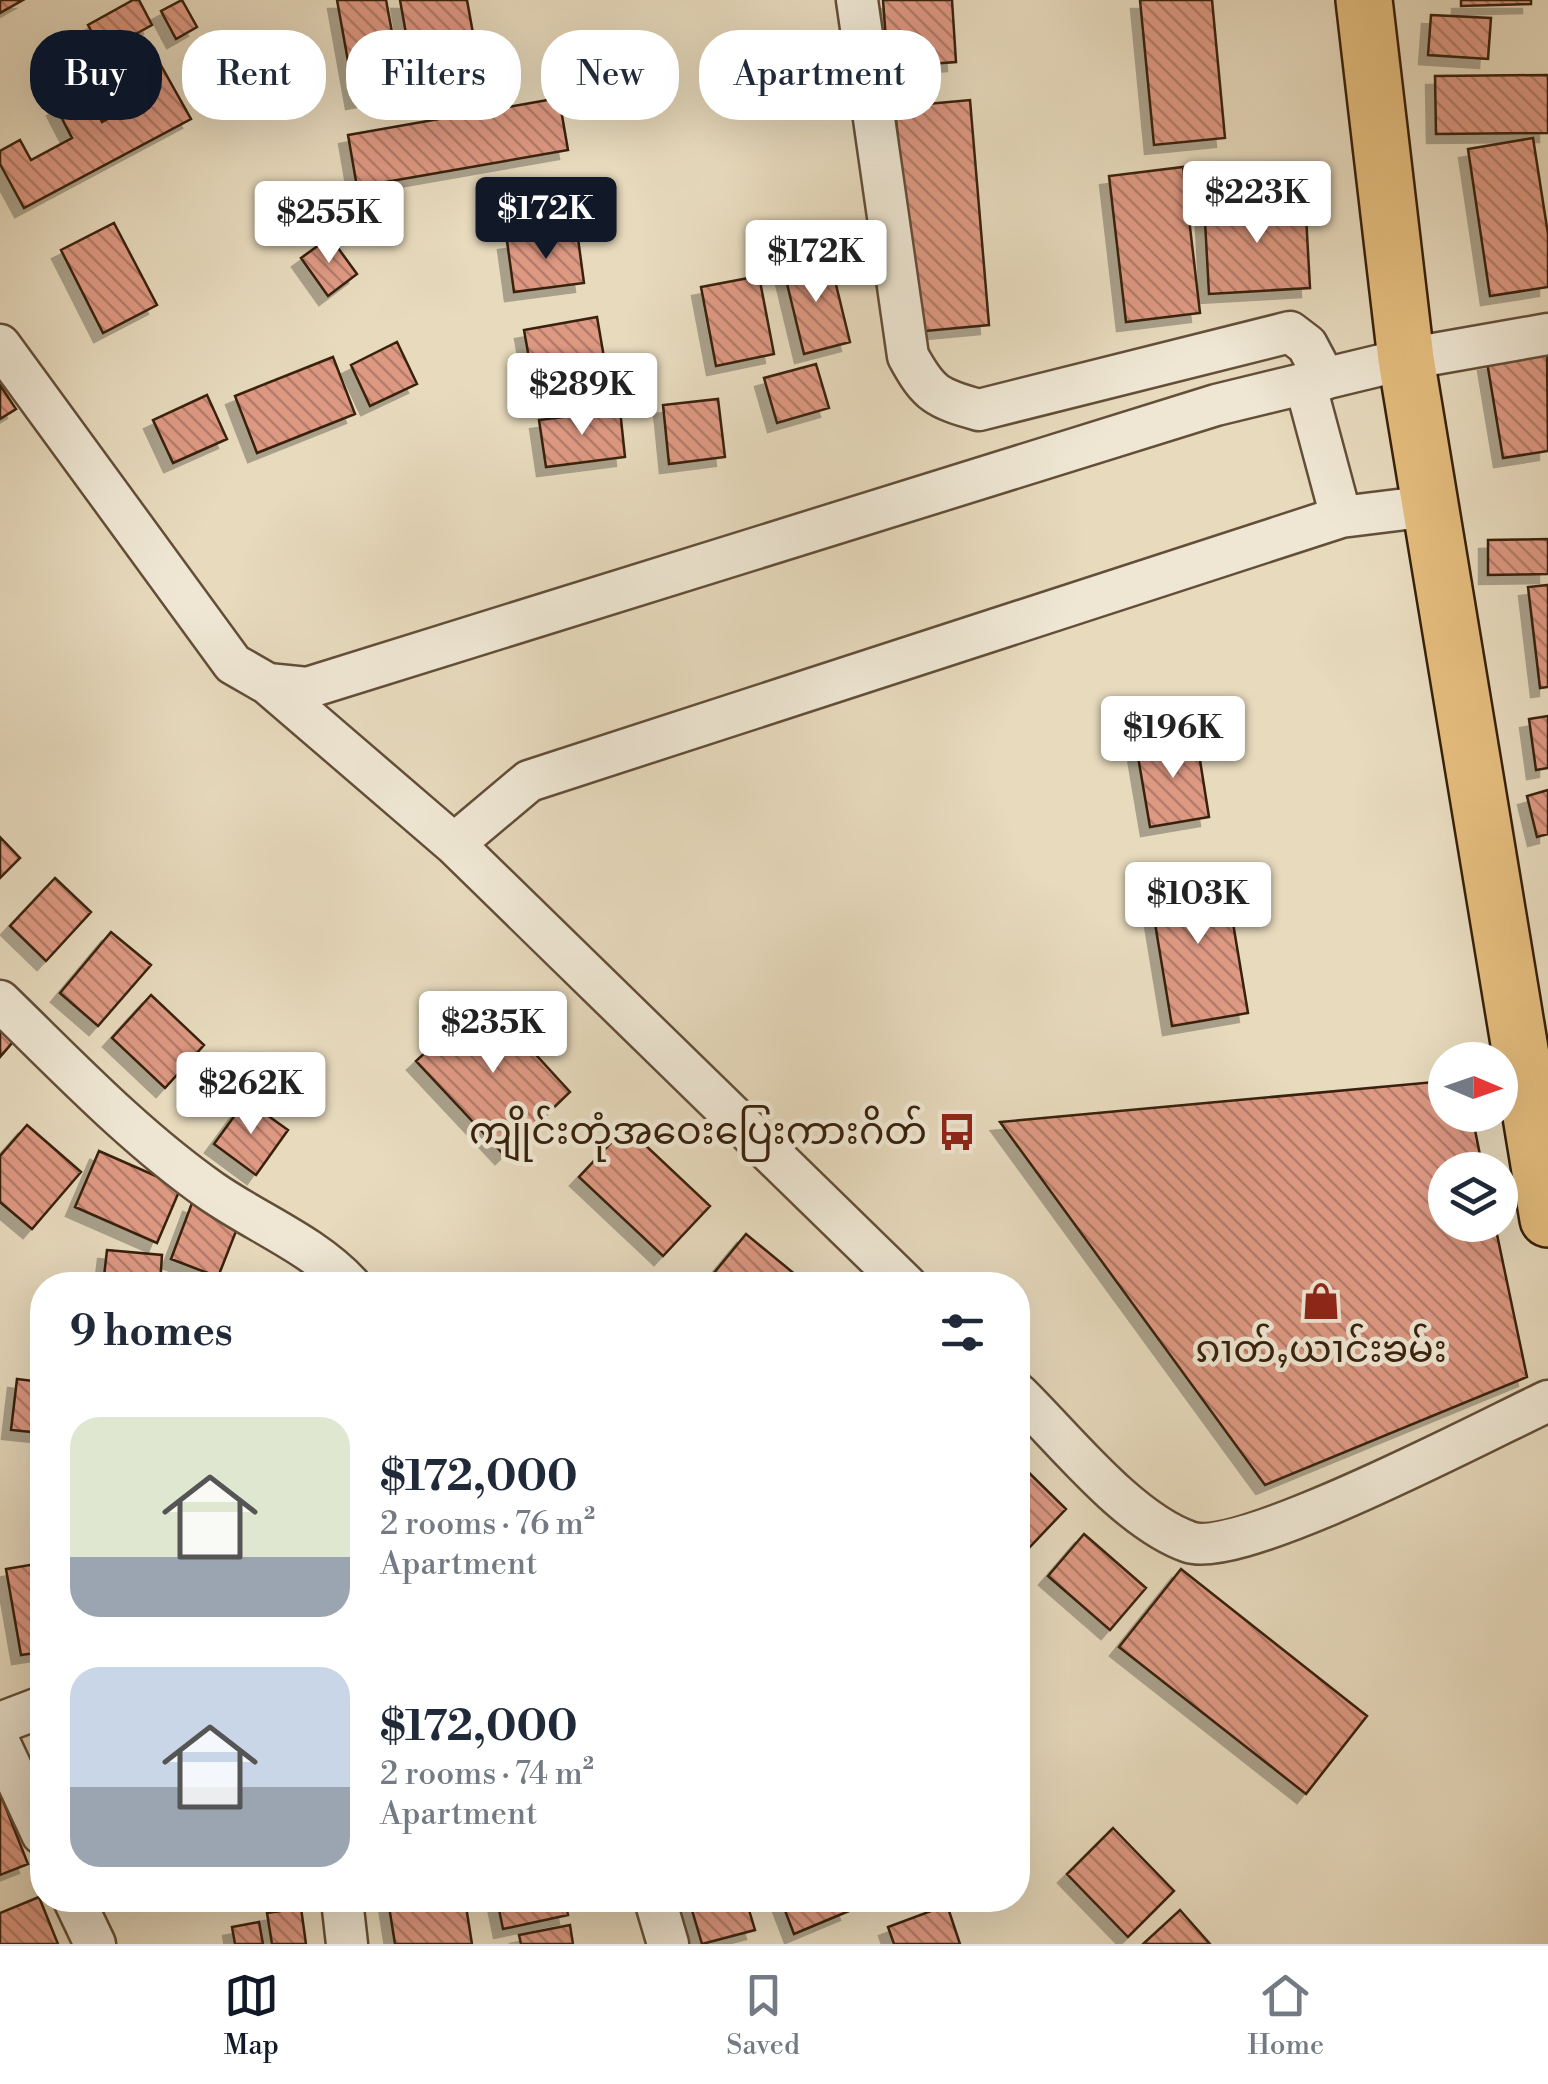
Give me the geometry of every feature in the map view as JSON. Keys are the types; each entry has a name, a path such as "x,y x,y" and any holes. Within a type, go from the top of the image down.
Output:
{"highway":[{"path":"1364,0 1406,359 1548,1219"}],"street":[{"path":"857,0 908,356 937,398 979,410 1265,334 1296,333 1315,381 1341,516"},
{"path":"268,684 307,688 1216,404 1406,359 1548,334"},
{"path":"0,345 233,664 268,684 454,844 893,1272"},
{"path":"1204,350 1216,404"},
{"path":"454,844 529,781 1341,516 1430,506"},
{"path":"0,1000 132,1129 212,1192 338,1272"},
{"path":"1030,1406 1148,1521 1193,1544 1235,1540 1307,1514 1548,1401"},
{"path":"0,1723 30,1712"},
{"path":"0,1744 30,1808"},
{"path":"79,1912 94,1944"},
{"path":"343,1912 347,1944"},
{"path":"659,1912 668,1944"}],"building":[{"path":"0,0 23,0 0,13"},
{"path":"139,0 152,25 143,30 91,30 88,25"},
{"path":"182,0 197,27 182,30 182,36 176,39 161,11"},
{"path":"337,0 386,0 392,30 346,30 346,50"},
{"path":"400,0 467,0 472,30 405,30"},
{"path":"883,0 952,0 956,62 941,63 941,30 885,30"},
{"path":"1140,0 1212,0 1225,138 1154,145"},
{"path":"1461,0 1531,0 1531,4 1461,6"},
{"path":"1431,15 1491,18 1488,59 1428,55"},
{"path":"162,67 182,103 182,120 189,120 24,208 0,164 0,151 20,140 31,160 72,138 63,120 162,120"},
{"path":"1548,75 1548,133 1436,134 1435,76"},
{"path":"970,100 989,325 915,332 896,120 941,120 941,103"},
{"path":"541,101 541,120 563,120 568,150 357,187 348,135 434,120 521,120 521,105"},
{"path":"1533,138 1548,234 1548,287 1490,296 1468,149"},
{"path":"1183,167 1200,313 1126,322 1109,176"},
{"path":"1305,197 1310,288 1209,294 1204,203"},
{"path":"114,223 157,305 103,333 61,250"},
{"path":"577,231 584,283 514,292 507,241"},
{"path":"330,237 357,274 328,296 301,258"},
{"path":"829,256 850,342 804,354 783,267"},
{"path":"759,276 774,354 716,366 701,287"},
{"path":"597,317 606,369 533,381 524,330"},
{"path":"397,342 417,384 370,406 351,365"},
{"path":"1547,352 1548,451 1503,458 1487,362"},
{"path":"333,357 355,414 257,453 235,396"},
{"path":"816,364 829,408 777,423 764,378"},
{"path":"0,385 16,409 0,419"},
{"path":"207,395 227,439 173,463 153,420"},
{"path":"718,399 725,457 669,464 663,405"},
{"path":"620,410 625,457 546,467 539,420"},
{"path":"1548,539 1548,574 1488,575 1488,540"},
{"path":"1548,585 1548,687 1540,688 1528,587"},
{"path":"1548,716 1548,768 1536,770 1529,719"},
{"path":"1196,735 1209,817 1150,827 1136,745"},
{"path":"1548,790 1548,834 1537,837 1527,796"},
{"path":"0,837 20,858 0,878"},
{"path":"1224,869 1248,1013 1172,1026 1148,881"},
{"path":"55,878 91,912 46,961 10,926"},
{"path":"111,932 151,965 98,1026 60,993"},
{"path":"151,995 204,1045 165,1088 112,1038"},
{"path":"484,998 570,1092 504,1155 416,1061"},
{"path":"0,1019 19,1035 0,1057"},
{"name":"ၵၢတ်ႇယၢင်းၶမ်း","path":"1428,1083 1428,1132 1475,1132 1479,1152 1428,1152 1428,1242 1499,1242 1527,1377 1265,1485 1000,1122"},
{"path":"246,1100 288,1130 256,1175 214,1144"},
{"path":"27,1125 81,1172 32,1229 0,1202 0,1156"},
{"path":"626,1127 710,1206 663,1256 579,1177"},
{"path":"99,1151 181,1187 157,1243 75,1207"},
{"path":"192,1203 240,1221 220,1272 205,1272 171,1259"},
{"path":"746,1234 792,1272 715,1272"},
{"path":"107,1250 162,1255 161,1272 104,1272"},
{"path":"17,1379 30,1381 30,1432 11,1430"},
{"path":"1030,1474 1066,1509 1030,1547"},
{"path":"1084,1534 1146,1588 1110,1630 1048,1576"},
{"path":"30,1565 30,1654 21,1655 6,1569"},
{"path":"1181,1569 1367,1716 1306,1794 1119,1647"},
{"path":"0,1793 28,1864 0,1875"},
{"path":"1113,1828 1174,1891 1128,1937 1067,1874"},
{"path":"30,1901 30,1912 45,1912 58,1944 0,1944 0,1913"},
{"path":"1180,1910 1210,1944 1143,1944"},
{"path":"302,1912 306,1944 272,1944 267,1913"},
{"path":"390,1912 467,1912 472,1944 395,1944"},
{"path":"499,1912 567,1912 568,1915 503,1929"},
{"path":"693,1912 750,1912 755,1930 702,1944"},
{"path":"786,1912 847,1912 794,1934"},
{"path":"928,1912 949,1912 960,1944 894,1944 888,1927"},
{"path":"259,1922 263,1944 235,1944 232,1927"},
{"path":"570,1925 573,1944 521,1944 519,1935"}],"place":[{"name":"ကျိုင်းတုံအဝေးပြေးကားဂိတ်","path":"957,1132"},
{"name":"ၵၢတ်ႇယၢင်းၶမ်း","path":"1321,1301"}]}
